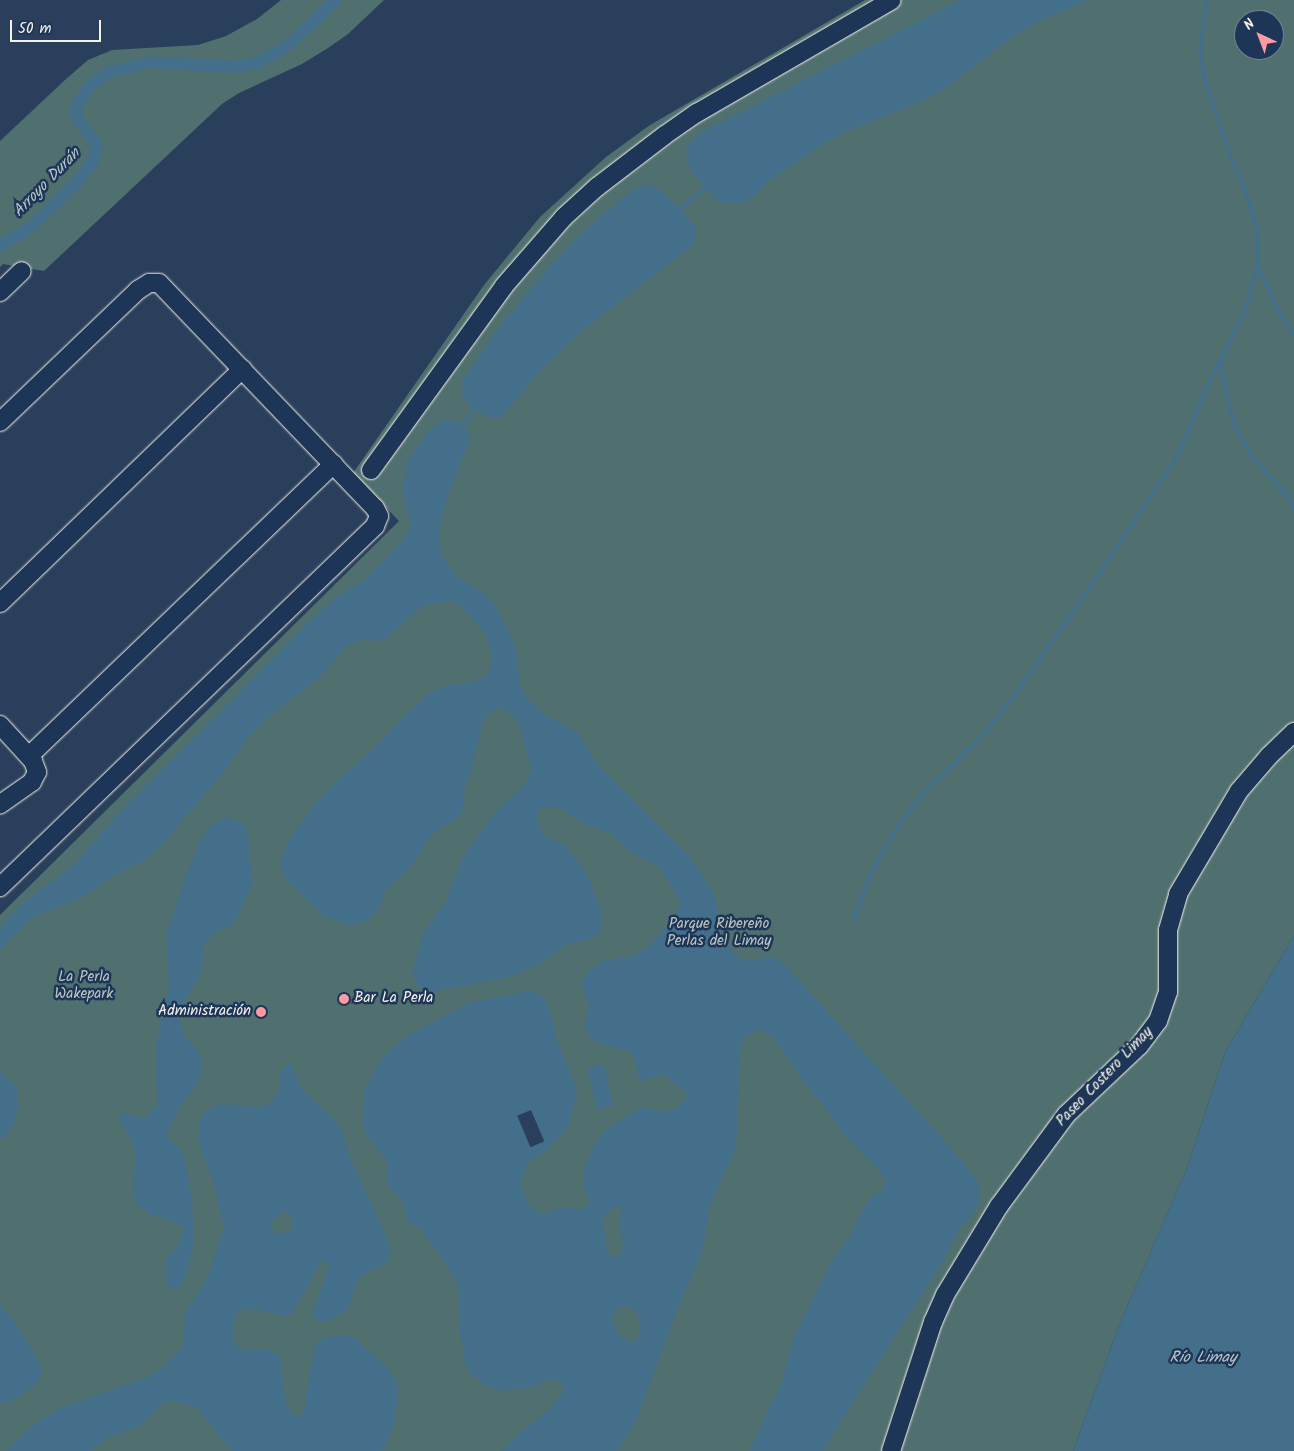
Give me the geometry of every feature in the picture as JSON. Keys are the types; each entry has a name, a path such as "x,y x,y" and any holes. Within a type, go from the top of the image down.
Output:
{"street":[{"path":"371,470 504,286 564,217 597,187 697,113 892,0"},
{"path":"0,292 22,271"},
{"path":"0,422 138,290 149,283 163,286 380,516 378,523 0,886"},
{"path":"0,603 242,369"},
{"path":"29,756 333,464"},
{"path":"0,725 36,766 36,778 0,804"},
{"name":"Paseo Costero Limay","path":"891,1451 933,1322 957,1273 1023,1171 1066,1115 1139,1046 1158,1021 1168,992 1168,930 1178,894 1239,791 1268,756 1294,732"}],"green space":[{"path":"281,0 384,0 348,34 328,48 302,64 239,93 222,104 44,271 3,264 0,267 0,141 88,60 112,50 198,45 226,36 257,19"},
{"name":"Parque Ribereño Perlas del Limay","path":"865,0 1294,0 1294,936 1225,1052 1187,1168 1120,1323 1073,1451 0,1451 0,915 399,521 353,473 484,285 540,217 606,157 650,125"}],"water":[{"path":"960,0 1088,0 1044,19 1012,37 947,87 927,99 843,133 820,146 773,178 752,198 739,204 728,204 715,199 692,172 687,161 686,151 700,133"},
{"path":"643,184 653,186 663,192 692,222 696,231 694,244 578,334 537,374 502,417 490,418 474,409 462,395 463,379 494,334 549,267 578,237 632,190"},
{"path":"449,419 464,425 471,437 448,494 439,531 441,555 458,577 490,598 499,612 515,645 520,685 527,698 545,715 578,732 594,761 693,861 715,895 721,934 734,954 741,959 752,961 769,957 777,959 786,966 950,1147 976,1178 980,1187 978,1205 973,1214 959,1228 944,1259 822,1451 749,1451 782,1382 792,1341 829,1266 851,1235 864,1207 871,1198 883,1189 886,1181 879,1170 844,1134 821,1102 804,1083 777,1041 760,1029 746,1036 739,1049 738,1128 735,1149 708,1210 704,1244 698,1263 678,1307 636,1421 625,1439 616,1451 500,1451 551,1407 563,1392 563,1385 558,1380 553,1379 527,1388 503,1391 486,1386 471,1374 466,1367 460,1333 458,1285 445,1262 420,1229 407,1221 404,1203 389,1187 386,1179 387,1161 367,1136 363,1123 363,1095 383,1056 408,1035 469,1003 533,990 544,999 549,1008 557,1041 575,1084 577,1094 568,1127 549,1148 528,1162 520,1184 528,1204 539,1213 547,1213 562,1207 585,1208 589,1204 589,1199 583,1184 585,1165 605,1131 644,1107 658,1111 673,1110 685,1101 687,1094 664,1074 641,1080 638,1076 635,1058 629,1051 601,1044 590,1038 585,1026 589,1005 581,984 588,972 604,960 633,956 647,948 676,916 681,902 658,866 631,853 612,834 585,824 559,808 545,806 538,812 537,824 545,836 565,845 586,872 601,910 603,920 601,932 589,940 568,943 541,963 510,977 431,992 421,989 416,984 413,971 423,932 446,902 462,858 495,812 521,788 529,777 531,769 520,725 510,712 497,708 486,715 483,722 470,775 465,784 463,809 459,817 432,834 408,870 385,890 380,907 367,920 358,924 347,925 324,916 285,878 280,863 287,842 316,803 335,783 382,741 402,718 431,692 449,685 476,681 489,673 492,656 486,634 459,604 450,601 422,606 384,640 364,639 347,646 319,677 270,716 251,734 229,765 160,847 143,861 111,877 83,897 33,917 0,950 0,927 19,906 75,864 117,815 313,618 337,597 364,580 402,541 411,526 402,493 406,464 425,435 441,421","holes":["617,1206 622,1208 619,1222 623,1246 619,1256 612,1258 606,1249 603,1218 609,1210","622,1306 633,1308 641,1325 639,1337 631,1343 619,1336 611,1319 616,1310"]},
{"path":"224,817 238,820 244,825 248,834 253,882 237,918 231,925 215,932 204,943 202,972 186,998 180,1021 184,1037 196,1047 203,1065 198,1082 177,1111 167,1132 168,1137 182,1151 185,1160 191,1193 194,1228 193,1246 186,1274 177,1289 172,1289 165,1281 165,1261 181,1241 184,1228 167,1219 150,1215 137,1204 133,1196 132,1183 136,1157 134,1145 120,1120 120,1115 123,1112 142,1118 148,1116 157,1105 156,1047 169,984 166,935 184,880 202,836 212,824"},
{"name":"Río Limay","path":"1294,936 1294,1451 1073,1451 1120,1323 1187,1168 1225,1052"},
{"path":"289,1063 293,1067 300,1088 336,1121 342,1129 351,1160 385,1233 391,1250 390,1258 387,1264 370,1270 363,1275 356,1283 348,1309 329,1321 319,1321 312,1313 329,1268 326,1262 321,1261 293,1313 287,1316 249,1308 237,1312 234,1318 234,1343 241,1350 266,1349 280,1357 286,1404 293,1415 297,1417 302,1415 304,1410 314,1347 324,1338 344,1335 353,1337 387,1367 397,1381 398,1399 394,1425 381,1451 233,1451 218,1435 198,1408 174,1401 164,1402 140,1426 109,1437 90,1451 5,1451 35,1424 62,1407 148,1377 161,1369 178,1353 183,1344 185,1314 208,1276 224,1228 213,1180 200,1147 198,1136 201,1117 214,1106 223,1104 254,1107 265,1106 271,1103 279,1092 281,1070","holes":["286,1211 291,1216 293,1228 285,1234 275,1233 269,1225 277,1216"]},
{"path":"604,1064 613,1106 596,1110 587,1068"},
{"path":"0,1071 16,1086 19,1105 13,1125 5,1137 0,1139"},
{"path":"0,1304 14,1321 39,1361 42,1370 36,1384 14,1400 0,1404"}],"pier":[{"path":"531,1110 544,1141 530,1147 517,1116"}],"waterway":[{"name":"Arroyo Durán","path":"0,245 21,234 34,224 77,182 94,160 97,145 79,121 76,112 77,104 91,85 109,72 152,62 233,67 256,63 276,53 293,41 336,0"},
{"path":"854,920 869,878 891,837 922,794 980,738 1009,703 1082,599 1177,457 1212,376 1245,312 1257,267 1258,230 1204,78 1200,50 1207,0"},
{"path":"678,211 707,187"},
{"path":"1257,267 1267,284 1274,304 1294,334"},
{"path":"1220,361 1230,410 1238,433 1251,455 1290,499 1294,509"},
{"path":"461,427 476,407"}],"place":[{"name":"Bar La Perla","path":"344,999"},
{"name":"Administración","path":"261,1012"}],"park label":[{"name":"La Perla Wakepark","path":"84,986"}]}
